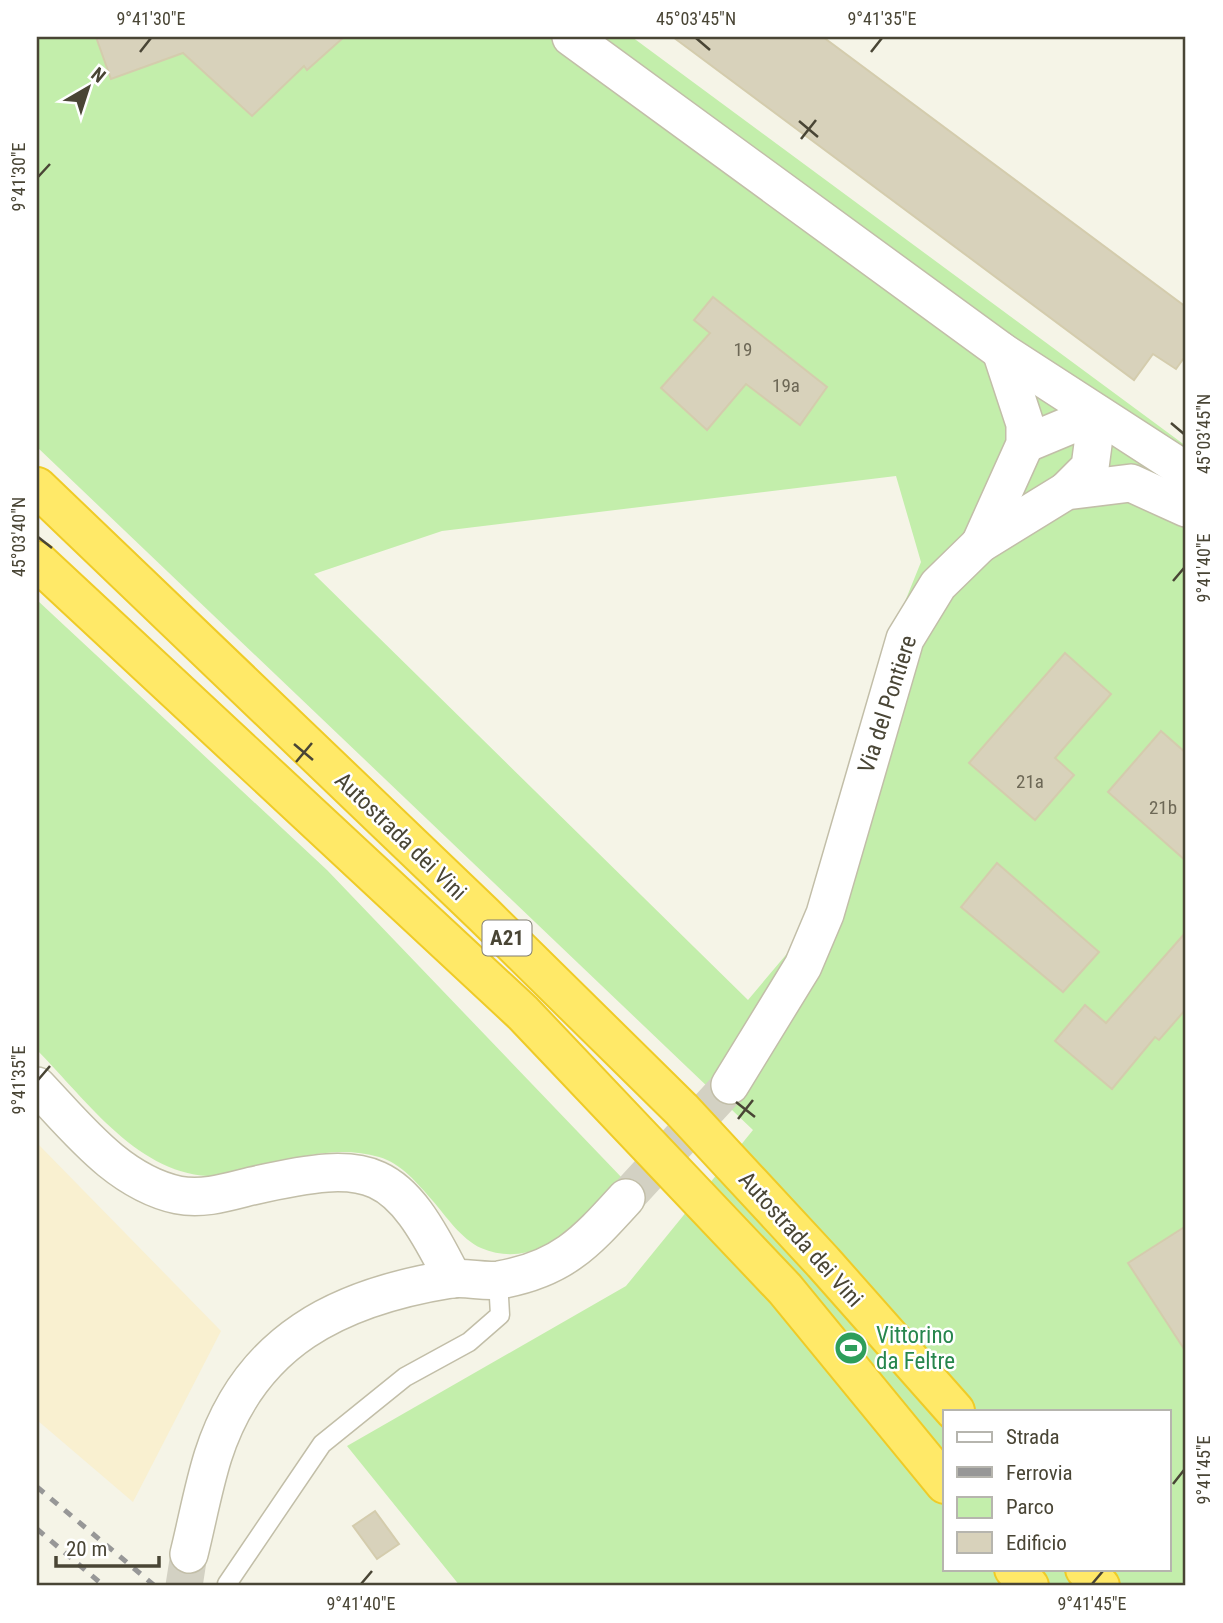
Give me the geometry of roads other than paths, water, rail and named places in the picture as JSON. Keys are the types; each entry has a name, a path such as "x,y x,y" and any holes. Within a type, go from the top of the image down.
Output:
{"highway":[{"name":"Autostrada dei Vini","path":"37,487 484,915 682,1110 954,1410"},
{"name":"Autostrada dei Vini","path":"37,561 523,1013 785,1289 943,1482"},
{"path":"1015,1570 1029,1586"},
{"path":"1086,1570 1100,1586"}],"street":[{"path":"571,37 1001,351 1177,465 1186,476"},
{"path":"980,544 1025,444 1025,424 1001,351"},
{"path":"1025,444 1097,415"},
{"path":"1066,491 1090,467 1097,415"},
{"name":"Via del Pontiere","path":"730,1086 803,966 825,914 905,639 938,584 980,544 1066,491 1131,484 1186,508"},
{"path":"37,1086 98,1150 126,1172 180,1195 208,1196 327,1172 363,1175 383,1182 400,1192 424,1221 453,1279"},
{"path":"189,1554 213,1456 225,1425 258,1373 294,1336 340,1308 367,1298 453,1279 498,1280 559,1262 592,1235 626,1198"}],"lane":[{"path":"227,1584 322,1444 405,1377 469,1342 500,1315 498,1280"}],"tunnel":[{"path":"626,1198 730,1085"},
{"path":"184,1586 189,1554"}],"railway":[{"path":"37,1487 155,1586"},
{"path":"37,1529 104,1586"}],"place":[{"name":"Vittorino da Feltre","path":"851,1348"}]}
